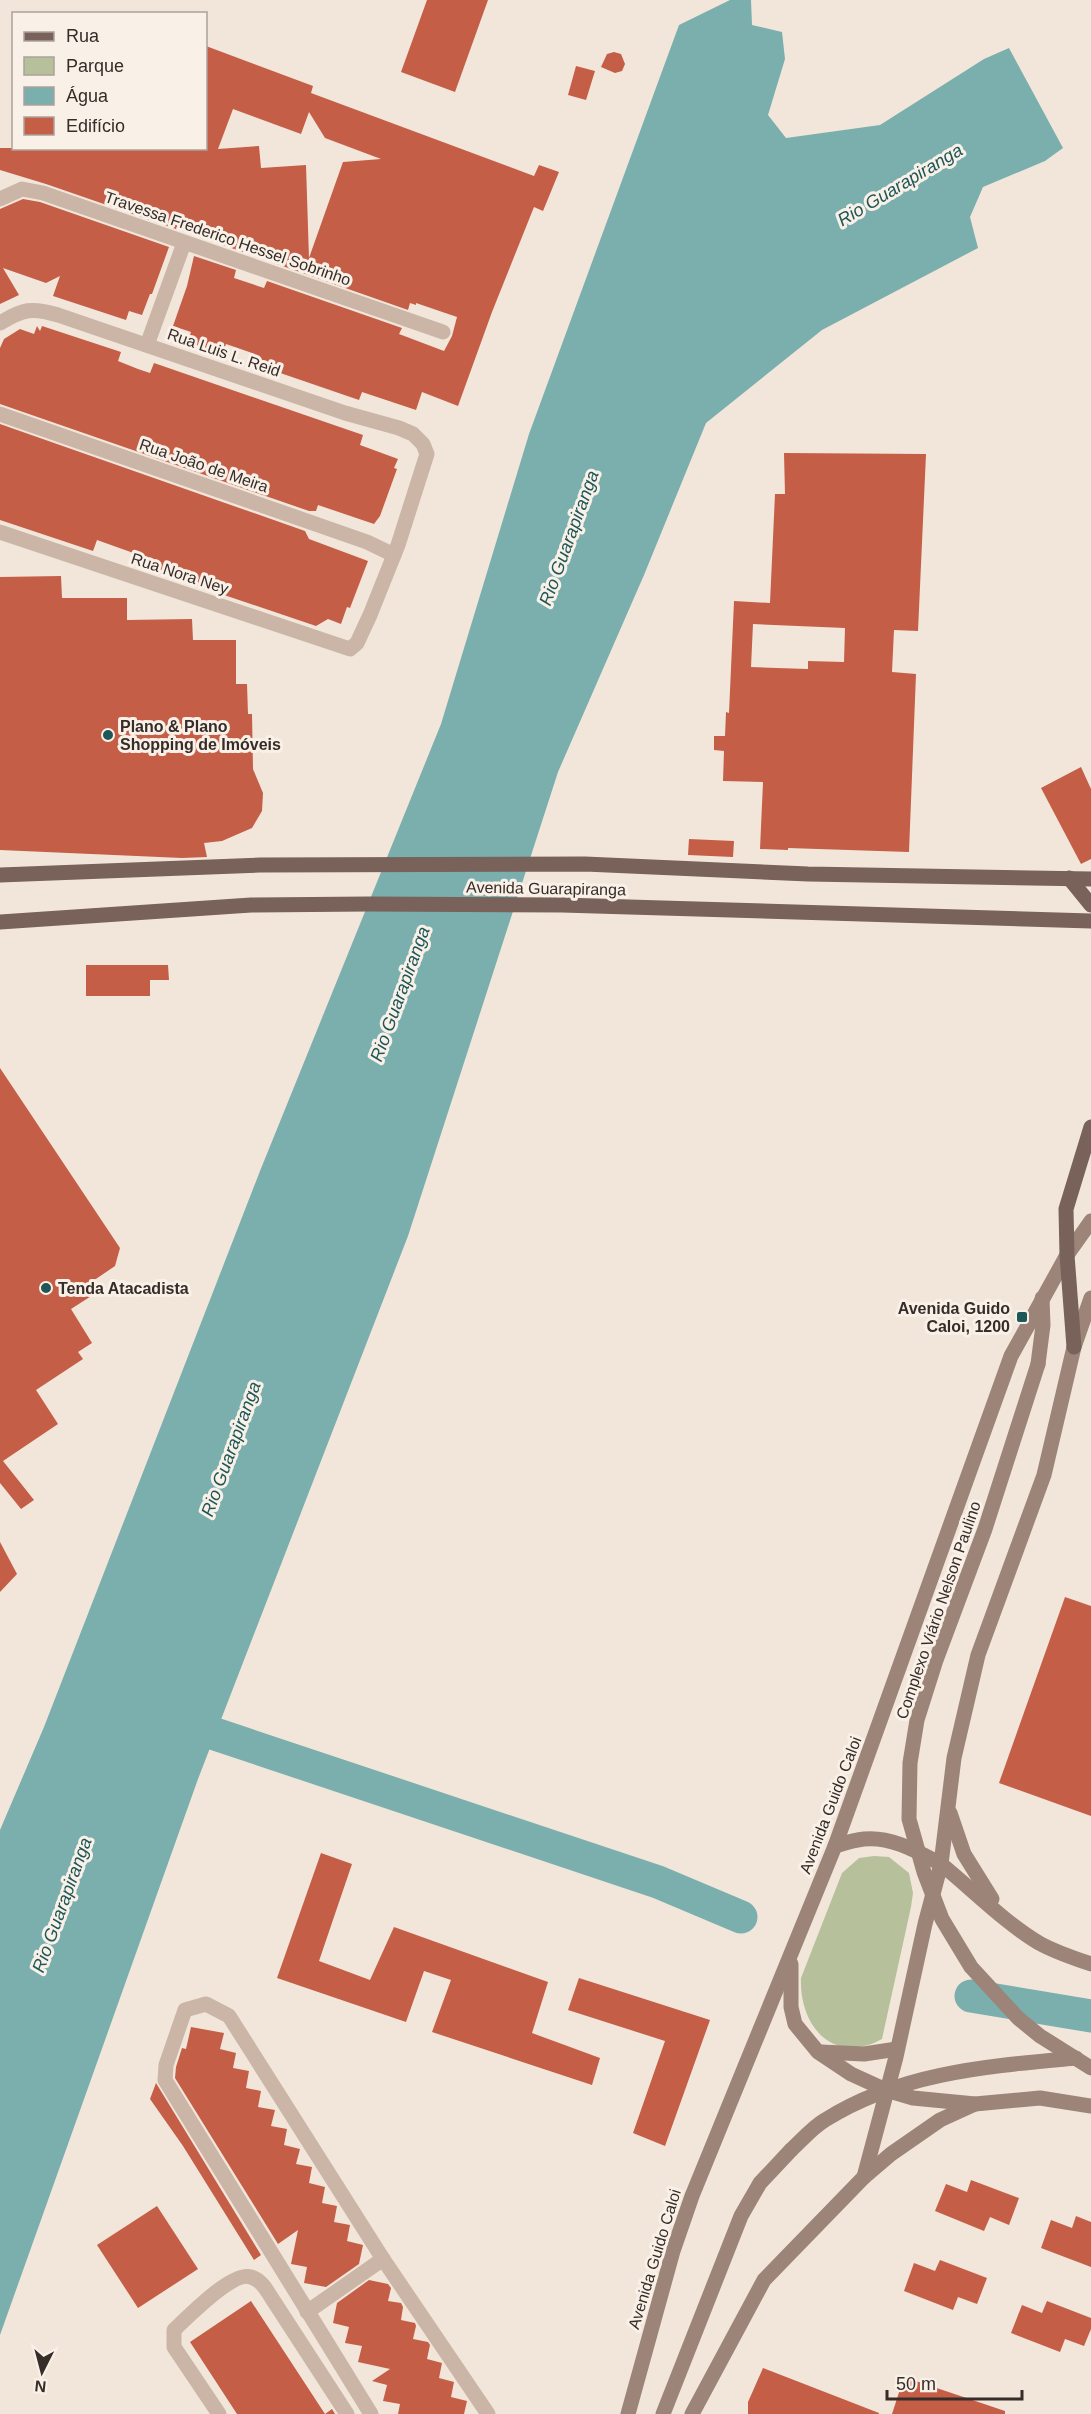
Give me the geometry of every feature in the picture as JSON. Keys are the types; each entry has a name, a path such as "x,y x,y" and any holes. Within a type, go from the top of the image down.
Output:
{"main road":[{"name":"Avenida Guarapiranga","path":"0,875 260,865 585,864 808,874 1091,879"},
{"path":"1069,879 1091,905"},
{"name":"Avenida Guarapiranga","path":"0,922 251,905 562,905 1091,921"},
{"path":"1074,1347 1066,1255 1066,1209 1091,1127"},
{"name":"Avenida Guido Caloi","path":"628,2414 673,2251 688,2207 836,1846 1011,1356 1066,1255 1083,1236 1091,1221"},
{"name":"Complexo Viário Nelson Paulino","path":"1042,1298 1043,1325 1038,1364 985,1529 936,1660 917,1719 910,1763 909,1820 924,1872 942,1919 971,1967 1018,2018 1040,2036 1091,2068"},
{"path":"864,2177 941,1864 954,1758 978,1655 1044,1475 1074,1347 1091,1298"},
{"path":"949,1809 964,1854 975,1875 1013,1924"},
{"path":"836,1846 862,1839 875,1839 903,1846 941,1864 1013,1924 1040,1943 1071,1958 1091,1964"},
{"path":"792,1952 790,1989 792,2017 799,2032 818,2052 851,2074 886,2090 913,2097 975,2104 1040,2098 1091,2106"},
{"path":"818,2052 864,2054 897,2049"},
{"path":"663,2414 741,2216 760,2183 823,2121 855,2103 904,2084 959,2071 1091,2056"},
{"path":"692,2414 764,2280 864,2177 921,2132 940,2120 975,2104"}],"street":[{"name":"Travessa Frederico Hessel Sobrinho","path":"0,199 22,189 43,193 443,332"},
{"path":"147,345 183,243"},
{"name":"Rua Luis L. Reid","path":"0,323 15,314 38,309 345,413 399,428 418,439 427,454 423,473 394,555"},
{"name":"Rua João de Meira","path":"0,414 367,542 394,555"},
{"name":"Rua Nora Ney","path":"0,532 348,650 355,647 357,643 394,555"},
{"path":"371,2414 165,2080 166,2065 185,2010 206,2004 230,2016 383,2259 488,2414"},
{"path":"307,2312 383,2259"},
{"path":"219,2414 174,2347 174,2330 206,2300 240,2277 250,2276 260,2282 271,2297 346,2414"}],"green space":[{"path":"889,1857 909,1873 913,1893 882,2039 864,2046 848,2048 822,2037 813,2026 802,1996 801,1978 842,1873 859,1858"}],"water":[{"name":"Rio Guarapiranga","path":"730,0 751,0 752,25 782,32 785,59 768,115 786,138 880,125 984,59 1009,48 1063,148 1045,161 983,187 970,217 978,248 822,330 706,423 644,575 558,772 408,1236 198,1779 0,2335 0,1830 44,1727 260,1171 441,724 529,434 679,25"}],"building":[{"path":"427,0 488,0 455,92 401,72"},
{"path":"207,46 313,86 311,93 534,176 539,165 559,172 543,211 534,207 458,406 422,392 416,410 362,392 359,400 251,363 255,354 226,344 222,354 188,342 191,332 173,326 187,286 194,256 236,270 234,278 264,288 267,281 402,328 399,334 444,351 452,336 457,317 416,303 416,305 410,303 408,310 274,263 277,256 245,246 243,252 200,237 204,227 180,218 176,229 0,170 0,148 12,148 12,150 207,150","holes":["233,109 301,134 309,112 325,138 381,159 343,162 309,258 306,165 261,168 259,146 218,149"]},
{"path":"614,52 621,54 625,64 622,71 615,73 601,67 607,54"},
{"path":"576,66 595,71 586,100 568,95"},
{"path":"23,199 40,202 169,247 142,315 129,311 126,320 53,296 60,276 46,283 3,268 19,295 0,304 0,209"},
{"path":"37,326 40,331 42,326 121,352 118,361 138,369 150,373 154,363 363,435 360,445 398,459 394,468 397,469 380,516 374,524 318,505 316,511 309,511 0,404 0,348 4,339 20,329 34,334"},
{"path":"0,424 305,531 309,539 368,561 350,608 347,607 341,624 328,619 316,626 135,565 139,555 97,540 93,551 0,520"},
{"path":"784,453 926,454 918,631 894,630 892,672 916,674 909,852 760,849 763,782 723,781 724,751 714,750 714,736 725,736 726,712 729,713 734,601 770,603 775,494 785,494","holes":["753,624 845,628 844,662 808,661 808,669 751,667"]},
{"path":"61,576 62,598 127,598 127,620 192,619 193,640 236,640 236,684 247,684 248,714 252,714 253,769 263,793 262,811 252,828 222,841 204,843 207,857 182,858 0,850 0,577"},
{"path":"1081,767 1091,789 1091,859 1081,864 1041,788"},
{"path":"689,839 734,841 733,857 688,855"},
{"path":"86,965 168,965 169,980 150,980 150,996 86,996"},
{"name":"Tenda Atacadista","path":"0,1068 120,1248 115,1266 90,1283 96,1293 71,1309 92,1343 78,1352 83,1359 36,1390 58,1424 3,1461 34,1500 21,1509 0,1483"},
{"path":"0,1542 17,1574 0,1592"},
{"path":"1065,1597 1091,1606 1091,1816 999,1783"},
{"path":"321,1853 352,1864 319,1961 370,1980 394,1927 548,1982 532,2033 600,2058 592,2085 432,2032 451,1980 424,1971 406,2022 277,1978"},
{"path":"579,1978 710,2020 665,2146 633,2133 665,2041 568,2010"},
{"path":"191,2027 224,2033 220,2049 236,2053 233,2068 249,2071 246,2088 261,2091 258,2107 275,2110 271,2126 287,2129 284,2145 300,2149 296,2164 312,2167 309,2183 325,2187 322,2203 337,2206 334,2222 350,2225 347,2241 363,2245 359,2264 326,2287 304,2283 307,2267 291,2264 298,2230 278,2244 175,2078 176,2067 182,2048 186,2049"},
{"path":"156,2083 261,2255 254,2260 183,2146 150,2099"},
{"path":"971,2180 1019,2198 1009,2225 990,2217 984,2231 935,2211 946,2184 967,2192"},
{"path":"157,2206 198,2269 138,2308 97,2245"},
{"path":"1076,2216 1091,2222 1091,2267 1041,2248 1051,2220 1072,2228"},
{"path":"940,2260 987,2278 977,2304 958,2297 953,2310 904,2291 914,2263 935,2271"},
{"path":"369,2280 388,2284 391,2288 388,2301 401,2303 403,2307 401,2320 415,2323 413,2339 428,2342 430,2345 427,2359 442,2363 439,2378 454,2382 451,2397 467,2401 464,2414 398,2414 400,2404 383,2401 387,2385 372,2381 390,2369 358,2362 362,2346 345,2343 349,2327 333,2323 337,2303"},
{"path":"251,2301 325,2414 237,2414 190,2342"},
{"path":"1047,2301 1091,2318 1091,2329 1084,2346 1065,2339 1060,2352 1011,2333 1022,2305 1042,2313"},
{"path":"763,2368 879,2414 748,2414 748,2402"},
{"path":"904,2377 1005,2411 1005,2414 892,2414"},
{"path":"332,2409 335,2414 325,2414"}],"waterway":[{"path":"173,1720 658,1882 741,1917"},
{"path":"971,1996 1091,2016"}],"place":[{"name":"Plano & Plano Shopping de Imóveis","path":"108,735"},
{"name":"Tenda Atacadista","path":"46,1288"},
{"name":"Avenida Guido Caloi, 1200","path":"1022,1317"}]}
